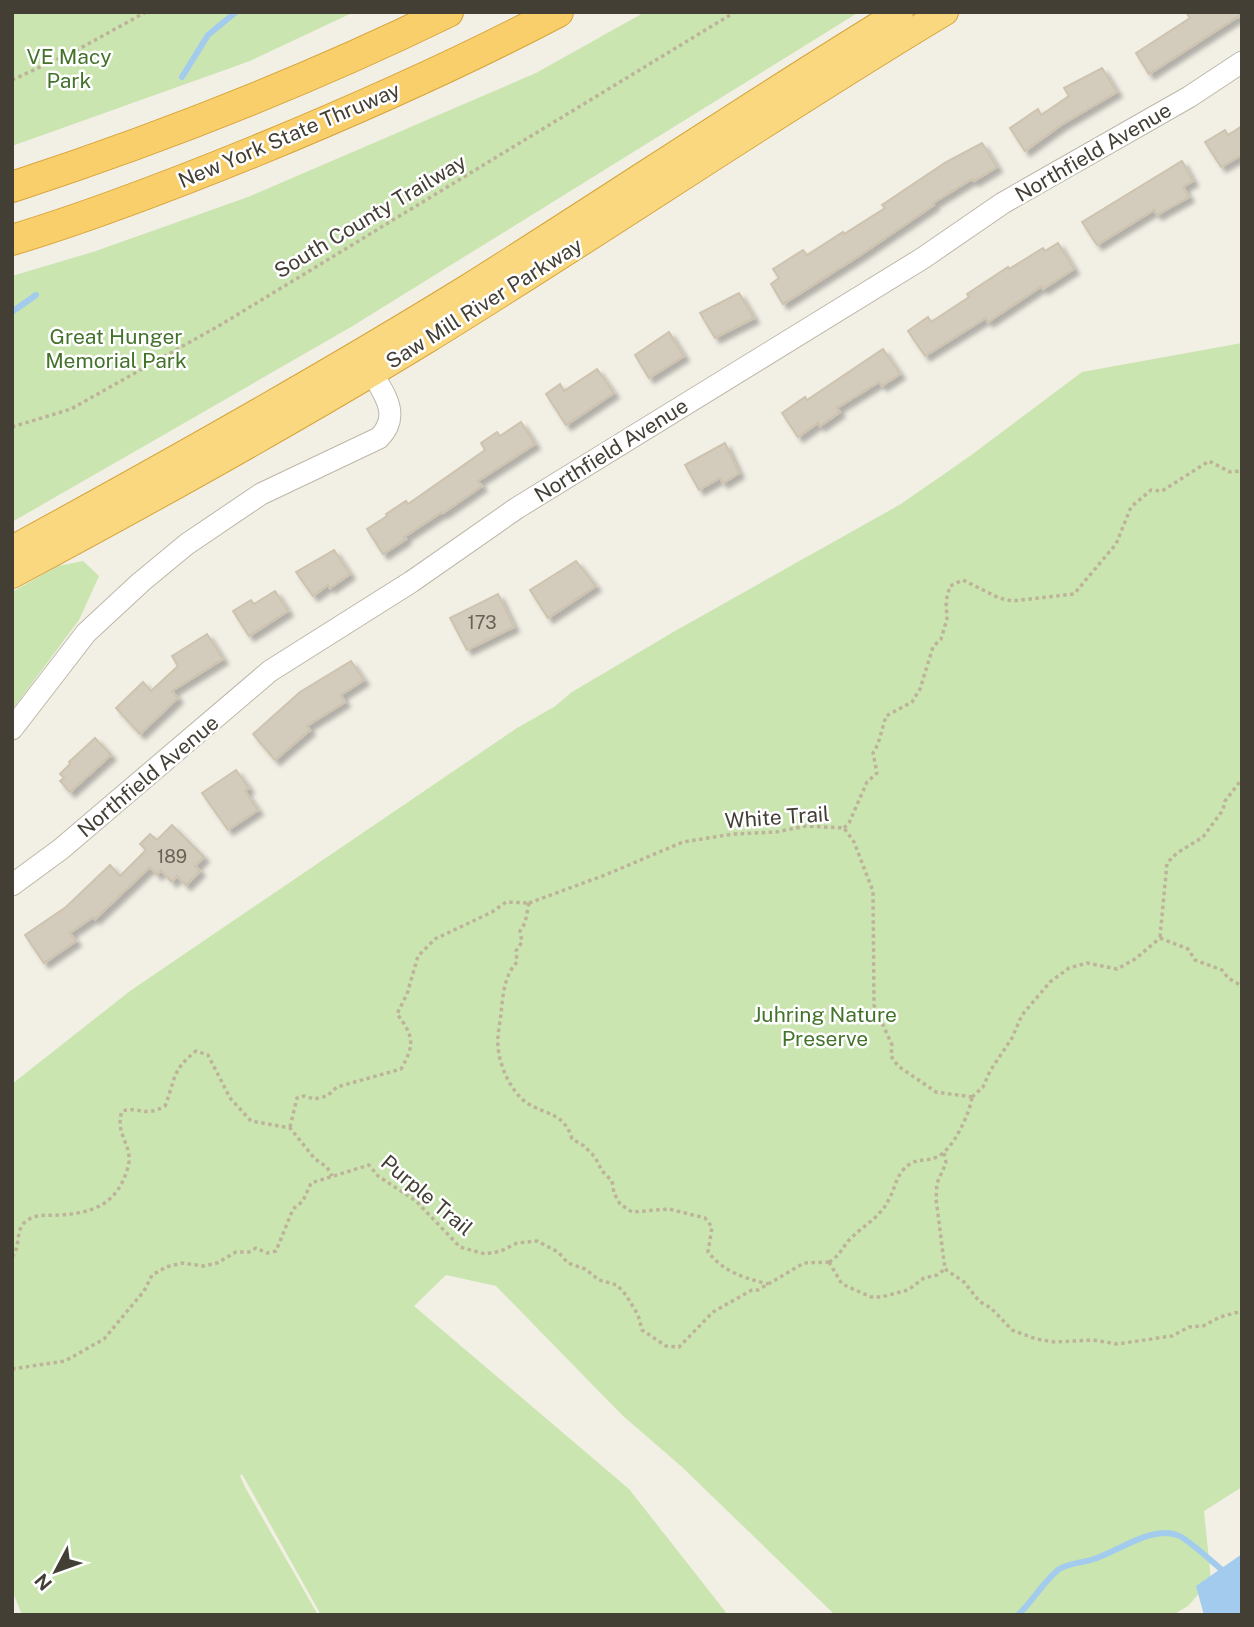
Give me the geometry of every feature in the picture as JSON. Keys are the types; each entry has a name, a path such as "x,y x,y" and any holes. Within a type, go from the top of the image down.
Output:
{"highway":[{"path":"12,187 188,126 320,71 448,12"},
{"name":"New York State Thruway","path":"12,240 150,192 280,141 409,85 558,12"},
{"name":"Saw Mill River Parkway","path":"12,549 230,429 359,354 900,12"},
{"name":"Saw Mill River Parkway","path":"12,575 198,474 372,373 945,12"}],"street":[{"name":"Northfield Avenue","path":"12,885 61,849 270,671 411,582 517,508 923,258 1003,203 1189,97 1242,62"},
{"path":"12,729 86,633 187,544 261,494 379,439 387,428 391,413 387,397 372,373"}],"path":[{"path":"12,80 77,50 146,12"},
{"name":"South County Trailway","path":"12,427 71,409 222,324 735,12"},
{"path":"844,828 849,823 867,782 877,773 873,754 886,716 912,702 920,689 933,647 942,639 950,586 962,580 988,590 999,598 1012,601 1074,594 1116,544 1131,507 1152,490 1161,491 1209,461 1230,472 1242,471"},
{"path":"290,1128 297,1098 304,1096 314,1100 356,1080 401,1069 412,1047 410,1036 397,1014 408,995 418,956 435,939 492,912 506,902 529,903 525,923 520,930 522,942 516,951 517,962 510,970 506,982 497,1044 507,1075 516,1092 527,1103 555,1115 569,1128 572,1139 584,1146 612,1181 620,1204 632,1212 669,1209 705,1218 712,1227 708,1252 732,1274 768,1284 804,1263 830,1262 837,1257 850,1238 868,1225 883,1209 890,1199 894,1183 904,1170 915,1160 936,1158 944,1153 971,1108 972,1097 983,1087 990,1071 1012,1038 1022,1015 1050,982 1069,968 1087,963 1117,968 1135,959 1160,938 1167,863 1177,853 1203,837 1242,779"},
{"name":"White Trail","path":"529,903 683,842 806,826 844,828 855,842 873,891 874,1005 892,1045 891,1056 898,1066 936,1092 972,1097"},
{"path":"1160,938 1188,949 1195,960 1222,970 1228,978 1242,986"},
{"path":"12,1257 18,1249 19,1232 25,1222 37,1216 77,1213 107,1203 117,1193 129,1165 129,1147 120,1135 119,1119 122,1111 132,1109 152,1113 165,1106 173,1074 182,1062 196,1051 208,1055 238,1110 251,1121 290,1128 315,1160 327,1167 332,1176"},
{"path":"944,1153 946,1163 937,1183 936,1199 945,1269 964,1282 979,1301 991,1308 1012,1330 1045,1340 1093,1340 1117,1344 1172,1336 1189,1327 1203,1326 1220,1317 1242,1311"},
{"name":"Purple Trail","path":"12,1368 65,1361 104,1339 144,1291 152,1275 166,1267 182,1263 204,1266 217,1263 236,1252 249,1252 257,1248 267,1253 276,1251 293,1209 303,1201 310,1182 369,1165 378,1176 416,1201 460,1247 485,1254 501,1251 517,1243 537,1241 558,1252 568,1263 585,1269 599,1280 617,1285 638,1315 642,1330 666,1346 679,1347 713,1312 768,1284"},
{"path":"830,1262 842,1284 871,1297 908,1290 924,1278 937,1275 945,1269"}],"green space":[{"name":"VE Macy Park","path":"12,12 354,12 250,61 12,146"},
{"name":"Great Hunger Memorial Park","path":"645,12 859,12 351,327 12,522 12,276 93,252 248,197 536,73"},
{"name":"Juhring Nature Preserve","path":"1242,343 1242,1487 1204,1511 1211,1580 1188,1606 1173,1615 835,1615 682,1467 622,1415 496,1286 446,1275 414,1306 629,1489 728,1615 321,1615 242,1474 240,1476 246,1489 318,1615 22,1615 12,1590 12,1084 130,991 517,728 675,631 901,504 1082,372"},
{"path":"83,561 99,576 79,620 12,710 12,592 58,566"}],"water":[{"path":"1242,1554 1242,1615 1204,1615 1196,1586"}],"building":[{"path":"1186,12 1242,14 1149,74 1136,53 1190,18"},
{"path":"1102,68 1117,92 1061,125 1025,151 1010,128 1038,109 1041,115 1069,96 1064,88"},
{"path":"1242,126 1242,155 1221,167 1205,142 1225,130 1228,135"},
{"path":"982,143 997,167 933,203 934,205 859,256 783,304 771,284 779,278 773,269 803,250 807,255 843,232 844,234 885,208 882,205 946,162"},
{"path":"1182,161 1193,181 1183,187 1189,197 1157,215 1154,210 1097,245 1082,222"},
{"path":"1058,243 1074,269 1043,289 1042,286 988,322 986,318 925,356 908,331 928,317 931,322 1008,267 1009,269 1043,248 1045,251"},
{"path":"739,293 754,318 715,338 700,313"},
{"path":"669,332 684,356 649,378 635,355"},
{"path":"883,349 900,374 882,386 879,382 837,408 840,412 820,426 818,423 798,437 782,413 805,397 807,400"},
{"path":"597,369 614,393 566,425 546,394 560,384 564,391"},
{"path":"521,422 535,444 478,481 482,486 404,537 406,539 383,554 367,529 485,450 481,443 497,432 500,436"},
{"path":"725,443 739,473 723,483 720,478 699,490 685,465"},
{"path":"334,550 350,574 313,596 296,572"},
{"path":"576,561 596,586 548,618 530,590"},
{"path":"275,591 288,611 249,636 233,611 251,600 254,604"},
{"path":"498,594 514,627 467,650 450,618"},
{"path":"207,634 223,659 172,691 178,698 140,734 116,708 143,682 151,691 178,666 172,656"},
{"path":"351,661 364,680 341,695 345,702 307,726 310,730 275,760 253,734 300,692"},
{"path":"95,738 111,755 70,792 60,781 64,778 60,774"},
{"path":"236,770 249,788 245,791 258,810 228,830 202,793"},
{"path":"172,825 204,857 195,866 200,871 186,885 177,876 172,882 161,870 157,875 150,867 95,919 93,917 70,933 76,941 44,963 25,935 66,907 110,865 120,876 146,850 140,844 150,834 157,840"}],"waterway":[{"path":"182,77 208,35 236,12"},
{"path":"12,312 36,295"},
{"path":"1018,1615 1058,1570 1156,1534 1167,1533 1181,1537 1221,1569"}]}
